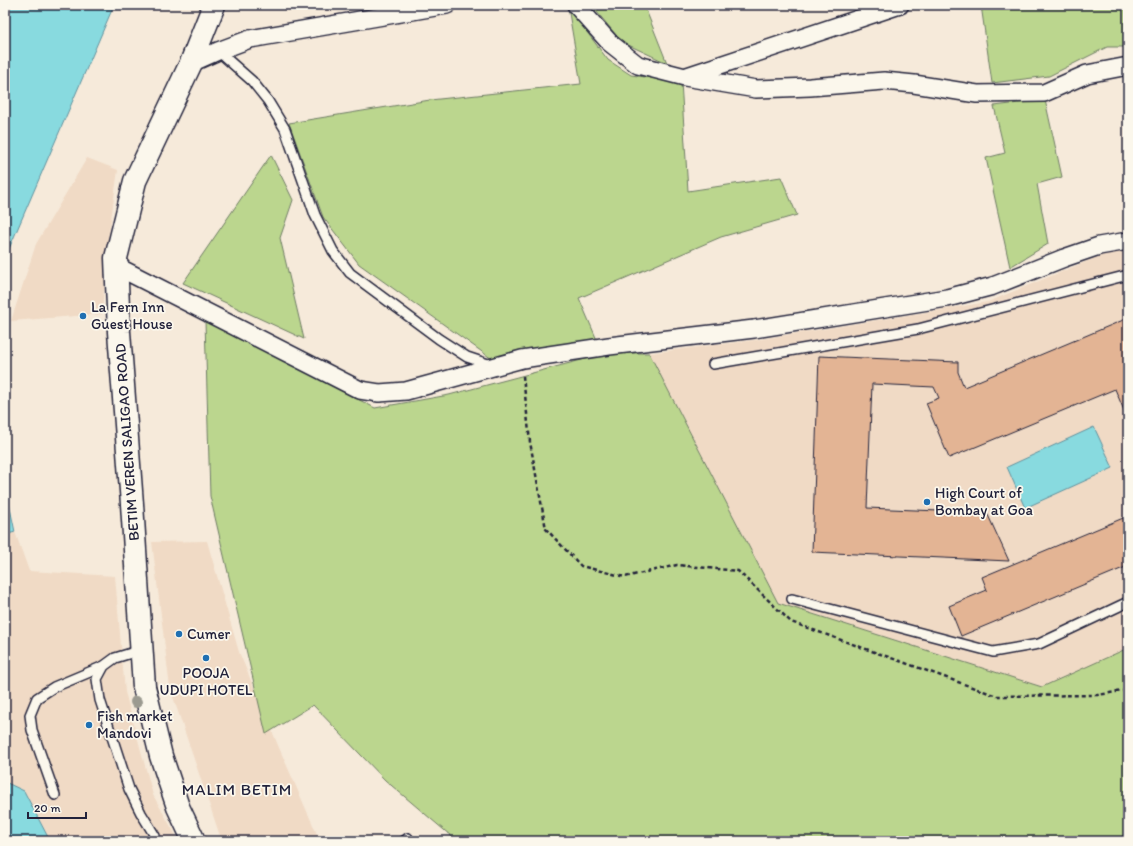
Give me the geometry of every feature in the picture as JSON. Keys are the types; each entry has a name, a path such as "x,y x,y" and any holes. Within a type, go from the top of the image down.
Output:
{"main road":[{"name":"BETIM VEREN SALIGAO ROAD","path":"194,841 178,807 161,756 144,687 132,497 119,332 116,258 135,181 191,63 214,5"}],"street":[{"path":"191,63 218,51 250,40 446,5"},
{"path":"576,5 610,43 638,66 685,77 756,89 810,87 884,81 977,94 1044,93 1087,74 1128,66"},
{"path":"685,77 900,5"},
{"path":"116,266 360,390 379,393 406,391 522,359 609,346 754,329 947,298 993,286 1099,246 1128,241"}],"lane":[{"path":"218,51 252,81 268,101 285,129 315,216 333,251 350,273 439,340 467,357 497,366"},
{"path":"713,364 918,329 1128,275"},
{"path":"792,599 993,652 1039,644 1128,602"},
{"path":"55,795 32,730 30,715 37,698 54,687 104,666 115,658 142,650"},
{"path":"104,666 98,679 100,700 129,789 155,836 156,841"}],"path":[{"path":"522,359 530,442 546,529 581,566 625,577 677,565 738,571 791,622 997,696 1098,695 1128,690"}],"shaded area":[{"path":"87,158 118,170 108,241 102,314 11,321 36,244"},
{"name":"High Court of Bombay at Goa","path":"1119,248 1128,248 1128,648 1042,687 778,603 649,353 755,340 988,302"},
{"path":"15,532 29,571 115,576 125,692 153,795 179,841 50,841 24,791 5,782 5,535"},
{"path":"207,541 239,652 320,841 222,841 170,688 152,542"}],"green space":[{"path":"591,5 644,5 667,63 622,42"},
{"path":"981,5 1128,5 1128,47 1107,47 1049,76 992,83"},
{"path":"568,7 608,60 631,75 681,82 688,191 781,177 797,215 721,237 579,298 597,340 492,359 359,264 323,217 289,123 430,100 581,84"},
{"path":"1045,100 1062,177 1037,184 1048,244 1010,267 986,158 1005,153 994,106"},
{"path":"271,155 293,200 280,238 304,339 183,283"},
{"path":"205,321 375,408 449,395 608,353 649,353 778,603 1042,687 1128,648 1128,841 457,841 385,780 313,705 266,734 210,496"}],"water":[{"path":"5,5 114,5 5,258"},
{"path":"1094,427 1113,468 1025,508 1007,467"},
{"path":"5,484 15,532 5,535"},
{"path":"5,782 24,791 50,841 5,841"}],"building":[{"path":"1128,318 1128,420 1115,389 949,458 926,403 939,398 934,387 872,384 867,508 987,513 1009,561 812,552 819,356 958,362 958,372 964,387"},
{"path":"1128,516 1128,566 961,636 949,606 987,590 982,577"}],"place":[{"name":"La Fern Inn Guest House","path":"83,316"},
{"name":"High Court of Bombay at Goa","path":"927,502"},
{"name":"Cumer","path":"179,634"},
{"name":"POOJA UDUPI HOTEL","path":"206,658"},
{"name":"Fish market Mandovi","path":"89,725"}],"district":[{"name":"MALIM BETIM","path":"237,789"}]}
